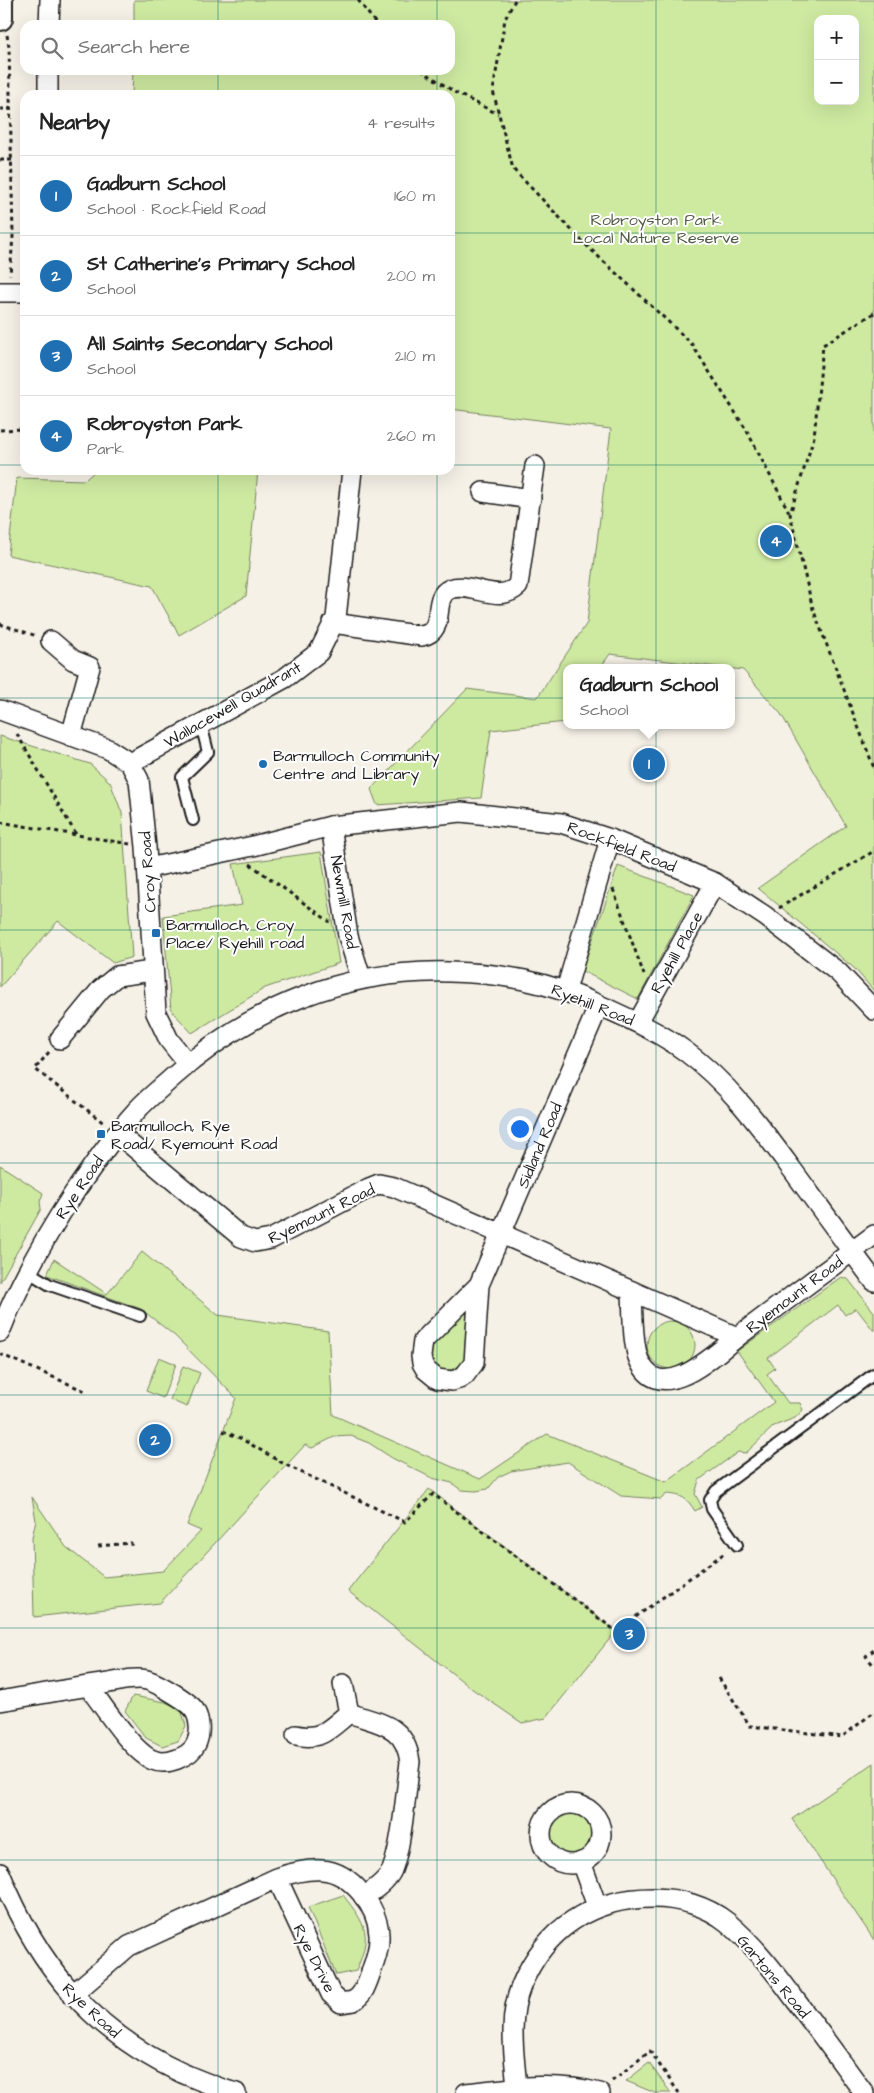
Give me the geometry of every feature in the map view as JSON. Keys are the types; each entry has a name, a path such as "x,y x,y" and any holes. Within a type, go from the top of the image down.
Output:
{"street":[{"path":"49,20 50,0"},
{"path":"0,1 0,18"},
{"path":"48,75 48,90"},
{"path":"4,285 20,290"},
{"path":"333,623 422,636 430,635 435,628 443,594 449,590 457,588 504,594 512,592 518,586 535,466"},
{"name":"Wallacewell Quadrant","path":"130,763 292,672 319,652 336,618 351,475"},
{"path":"484,492 530,499"},
{"path":"51,641 73,660 97,663 72,736"},
{"path":"2,711 108,750 130,763"},
{"name":"Croy Road","path":"130,763 139,780 146,847 152,972 156,1013 169,1040 188,1064"},
{"name":"Rockfield Road","path":"148,868 331,826 461,812 561,823 610,839 715,883 766,916 838,972 874,1010"},
{"name":"Newmill Road","path":"331,826 348,936 361,978"},
{"path":"566,990 610,839"},
{"name":"Ryehill Place","path":"638,1022 715,883"},
{"name":"Ryehill Road","path":"188,1064 221,1038 274,1008 320,989 361,978 416,971 469,972 516,977 566,990 638,1022 684,1050 716,1076 758,1124 874,1281"},
{"path":"60,1039 101,989 117,976 152,972"},
{"name":"Sidland Road","path":"479,1285 423,1342 422,1363 426,1370 437,1379 452,1381 459,1379 465,1375 474,1363 479,1285 599,1005"},
{"name":"Rye Road","path":"0,1332 27,1272 65,1207 117,1134 140,1107 188,1064"},
{"name":"Ryemount Road","path":"117,1134 241,1237 255,1242 271,1240 369,1188 379,1184 394,1186 500,1235 737,1337"},
{"path":"852,1251 874,1235"},
{"name":"Ryemount Road","path":"632,1291 639,1359 649,1373 656,1377 664,1379 681,1378 852,1251"},
{"path":"0,1701 88,1686 132,1680 147,1680 195,1709 200,1728 196,1745 179,1758 168,1762 154,1761 143,1754 132,1743 88,1686"},
{"path":"343,1684 349,1713"},
{"path":"296,1735 309,1738 322,1735 349,1713"},
{"path":"349,1713 393,1728 403,1738 408,1749 410,1762 398,1846 392,1870 379,1886 364,1897"},
{"path":"581,1862 597,1906"},
{"name":"Rye Drive","path":"72,1995 128,1946 277,1878 293,1873 324,1870 338,1874 364,1897 375,1915 379,1935 376,1958 364,1991 352,2001 342,2002 331,1994 277,1878"},
{"name":"Rye Road","path":"0,1873 7,1906 72,1995 129,2044 180,2071 236,2093"},
{"name":"Gartons Road","path":"517,2087 512,2035 520,1988 532,1963 554,1936 573,1920 597,1906 635,1898 671,1898 702,1907 727,1922 758,1953 786,1987 864,2093"},
{"path":"466,2093 517,2087 561,2087 599,2093"}],"lane":[{"path":"194,820 182,777 208,752 201,724"},
{"path":"27,1272 50,1285 140,1316"},
{"path":"737,1545 712,1509 710,1500 716,1491 874,1374"}],"path":[{"path":"358,0 374,20"},
{"path":"515,0 505,19 493,91 513,169 586,245 692,343 747,430 790,514 812,609 874,768"},
{"path":"0,1 9,47 12,109 12,272 4,285"},
{"path":"428,75 451,90"},
{"path":"455,92 499,114"},
{"path":"0,109 12,109"},
{"path":"0,160 12,160"},
{"path":"790,514 814,437 823,345 874,313"},
{"path":"0,430 20,429"},
{"path":"0,624 51,641"},
{"path":"2,711 78,837"},
{"path":"0,822 78,837 146,847"},
{"path":"232,850 348,936"},
{"path":"766,916 874,851"},
{"path":"604,864 652,997"},
{"path":"60,1039 35,1069 117,1134"},
{"path":"0,1354 85,1391"},
{"path":"223,1431 240,1438 286,1465 405,1522 432,1494 616,1631 737,1545"},
{"path":"98,1546 131,1543 131,1547"},
{"path":"874,1650 866,1656 874,1666"},
{"path":"719,1678 750,1726 842,1737 873,1714"},
{"path":"599,2093 650,2051 679,2093"}],"green space":[{"name":"Robroyston Park Local Nature Reserve","path":"134,0 874,0 874,991 855,969 758,888 846,826 781,714 743,670 735,669 735,664 693,664 610,654 603,664 563,664 563,722 491,730 481,798 377,805 371,789 467,689 537,698 587,623 611,429 455,410 455,90 132,90 133,75 455,75 455,20 134,20"},
{"path":"90,475 258,475 246,596 179,635 152,586 8,555 17,478 85,480"},
{"path":"0,736 90,764 110,782 122,813 132,957 113,963 58,921 0,987"},
{"path":"321,852 339,963 265,988 192,1033 171,1010 163,916 242,905 233,864"},
{"path":"618,866 694,895 638,999 582,971"},
{"path":"0,1165 43,1193 40,1202 41,1209 0,1282"},
{"path":"142,1252 218,1315 328,1331 333,1415 480,1479 547,1434 666,1482 774,1402 737,1351 841,1277 848,1279 874,1312 874,1331 856,1308 845,1315 838,1305 768,1358 775,1368 767,1374 788,1403 800,1403 803,1410 795,1418 774,1426 746,1453 738,1452 699,1480 695,1494 702,1507 695,1511 687,1500 677,1495 667,1494 661,1499 621,1496 568,1462 511,1471 498,1477 488,1489 476,1491 461,1490 452,1483 432,1478 392,1458 369,1443 351,1436 334,1437 312,1448 305,1445 160,1603 34,1617 32,1537 36,1521 32,1497 66,1547 104,1577 163,1571 201,1531 187,1525 236,1398 175,1336 141,1309 47,1275 54,1259 107,1294"},
{"path":"465,1312 470,1314 471,1343 468,1354 460,1365 454,1369 442,1370 431,1361 430,1343"},
{"path":"671,1321 680,1323 688,1328 693,1336 695,1345 693,1354 688,1362 680,1367 671,1369 662,1367 654,1362 649,1354 647,1345 649,1336 654,1328 662,1323"},
{"path":"159,1357 176,1364 163,1398 146,1391"},
{"path":"183,1366 200,1373 187,1407 170,1400"},
{"path":"429,1489 616,1631 546,1718 522,1723 471,1688 348,1591"},
{"path":"133,1696 165,1702 181,1709 186,1726 178,1741 162,1746 146,1738 125,1711"},
{"path":"874,1763 874,1940 792,1819"},
{"path":"571,1812 583,1816 589,1822 593,1834 589,1846 583,1852 571,1856 559,1852 553,1846 549,1834 553,1822 559,1816"},
{"path":"343,1895 362,1923 365,1939 356,1971 336,1975 308,1907"},
{"path":"649,2063 671,2093 655,2093 626,2081"}],"place":[{"name":"Robroyston Park","path":"776,541"},
{"name":"Barmulloch Community Centre and Library","path":"263,764"},
{"name":"Gadburn School","path":"649,764"},
{"name":"Barmulloch, Croy Place/ Ryehill road","path":"156,933"},
{"name":"Barmulloch, Rye Road/ Ryemount Road","path":"101,1134"},
{"name":"St Catherine's Primary School","path":"155,1440"},
{"name":"All Saints Secondary School","path":"629,1634"}]}
